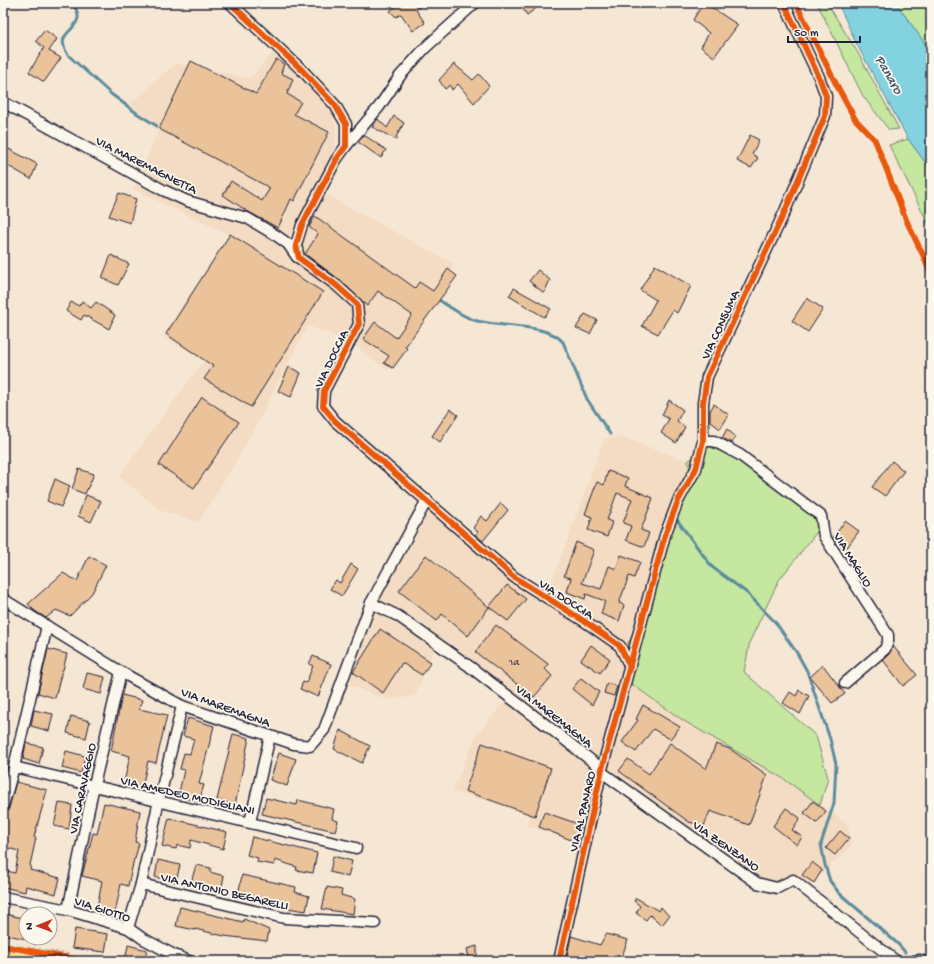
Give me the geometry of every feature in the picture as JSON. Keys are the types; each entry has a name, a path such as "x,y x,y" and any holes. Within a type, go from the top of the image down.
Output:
{"main road":[{"path":"3,950 67,961"}],"street":[{"path":"230,3 302,70 334,105 346,124 346,146"},
{"path":"299,258 296,245 302,225 336,160 379,107 400,76 425,48 475,3"},
{"name":"VIA CONSUMA","path":"630,667 665,535 678,501 696,469 703,441 703,402 707,377 785,211 825,116 826,96 819,77 784,3"},
{"name":"VIA MAREMAGNETTA","path":"3,102 163,190 187,201 247,218 288,244 299,258"},
{"name":"VIA DOCCIA","path":"299,258 357,304 359,324 324,390 323,406 335,421 514,577 584,621 620,646 630,667"},
{"name":"VIA MAGLIO","path":"703,441 714,441 740,455 822,516 824,536 888,636 888,642 885,649 845,682"},
{"name":"VIA MAREMAGNA","path":"3,599 121,672 182,706 294,744 310,746 324,730 371,603 427,500"},
{"name":"VIA MAREMAGNA","path":"371,603 398,616 469,666 550,728 602,771"},
{"path":"3,806 14,767 47,626"},
{"name":"VIA AL PANARO","path":"559,961 602,771 630,667"},
{"name":"VIA CARAVAGGIO","path":"68,910 94,785 121,672"},
{"path":"128,928 141,884 159,800 182,706"},
{"path":"250,822 270,736"},
{"name":"VIA AMEDEO MODIGLIANI","path":"14,767 159,800 356,848"},
{"name":"VIA ZENZANO","path":"602,771 757,882 777,888 793,880 896,961"},
{"name":"VIA ANTONIO BEGARELLI","path":"141,884 284,918 375,923"},
{"name":"VIA GIOTTO","path":"3,897 68,910 128,928 142,938 189,961"}],"shaded area":[{"path":"272,54 289,60 333,102 336,133 334,161 321,192 454,264 427,315 388,371 350,342 308,326 242,452 199,522 161,511 119,476 204,360 162,336 229,235 133,189 158,132 131,103 176,63 250,78"},
{"path":"621,437 688,461 693,484 670,531 784,779 848,824 852,845 815,881 802,889 777,890 741,867 602,763 588,845 527,826 530,816 508,806 452,792 476,735 510,695 438,639 415,696 388,700 340,681 367,600 385,562 421,496 487,554 511,567 548,592 604,439"}],"green space":[{"path":"817,3 827,3 858,53 899,129 889,130 863,96"},
{"path":"896,3 931,3 931,52"},
{"path":"908,139 931,170 931,229 889,145"},
{"path":"707,446 767,469 824,523 779,580 750,641 744,672 816,736 828,778 820,805 784,779 684,721 627,681 628,642 638,633 670,531 693,484 688,461"}],"water":[{"name":"Panaro","path":"838,3 896,3 931,52 931,170 908,139 855,41"}],"building":[{"path":"400,3 424,3 416,10 425,23 413,31 401,14 396,17 390,11"},
{"path":"524,3 543,3 527,15 521,6"},
{"path":"703,3 738,25 714,57 701,47 709,33 693,20"},
{"path":"45,30 57,39 49,51 61,58 44,82 29,72 44,48 36,41"},
{"path":"276,59 284,64 281,73 293,79 287,94 301,102 294,114 329,132 294,201 291,199 278,228 247,211 223,195 231,181 262,201 270,188 159,129 191,61 256,94"},
{"path":"454,64 473,80 479,74 489,86 474,103 458,84 452,90 450,85 445,89 439,80"},
{"path":"394,116 404,123 396,137 398,139 397,140 372,127 378,119 387,128"},
{"path":"364,135 386,150 381,158 358,142"},
{"path":"750,135 759,140 752,154 758,158 751,168 737,161"},
{"path":"3,146 37,164 31,179 3,163"},
{"path":"119,193 136,199 130,223 109,216"},
{"path":"315,216 415,288 419,282 433,291 448,269 457,276 405,347 407,349 393,368 384,363 389,356 363,339 375,322 396,338 412,315 378,291 367,306 340,280 305,254 318,234 309,227"},
{"path":"230,234 323,292 251,407 204,379 213,366 166,334"},
{"path":"111,255 129,264 118,285 102,278"},
{"path":"655,265 691,286 677,313 673,310 658,334 642,326 656,300 640,290"},
{"path":"538,270 550,280 544,293 529,281"},
{"path":"514,288 551,309 544,317 509,296"},
{"path":"807,298 823,309 808,332 792,321"},
{"path":"82,301 91,308 96,302 115,315 109,329 84,315 81,320 66,311 71,302 79,306"},
{"path":"585,314 597,320 590,334 576,328"},
{"path":"289,367 301,373 291,397 278,391"},
{"path":"202,397 239,422 194,488 159,465"},
{"path":"669,400 683,410 677,421 685,427 676,443 661,433 669,419 662,415"},
{"path":"714,404 729,415 720,429 710,421 710,411"},
{"path":"450,409 458,415 440,442 432,436"},
{"path":"727,429 736,437 732,443 722,438"},
{"path":"892,461 904,471 885,496 872,487"},
{"path":"79,469 94,474 85,494 72,489"},
{"path":"608,471 628,478 625,486 653,498 641,530 649,533 644,547 626,540 631,526 623,523 632,499 617,493 607,520 612,522 607,537 588,530 592,517 585,514 597,482 604,485"},
{"path":"55,479 70,486 61,507 47,501"},
{"path":"86,495 101,501 91,522 78,516"},
{"path":"501,503 508,510 483,541 475,535 478,532 473,528 481,516 487,521"},
{"path":"845,521 859,531 846,549 833,538"},
{"path":"576,542 594,550 582,583 601,589 609,566 616,569 621,555 640,562 634,578 629,576 619,603 624,605 619,621 601,614 605,601 586,594 585,599 567,592 571,578 564,576"},
{"path":"426,555 489,607 468,636 442,614 437,621 399,591"},
{"path":"89,556 106,565 92,593 70,616 56,610 46,618 35,611 28,604 63,573 77,581"},
{"path":"351,564 358,569 342,596 330,589 336,580 340,583"},
{"path":"507,585 526,599 508,621 489,607"},
{"path":"496,625 548,664 545,669 552,676 534,697 475,652"},
{"path":"380,629 431,662 422,675 402,663 383,693 353,672"},
{"path":"591,645 610,659 600,673 581,660"},
{"path":"893,646 917,675 903,686 883,660 889,654"},
{"path":"48,649 67,654 55,698 38,693"},
{"path":"313,656 331,664 318,697 300,689 303,682 306,683 313,666 309,664"},
{"path":"823,665 845,694 832,703 810,677"},
{"path":"87,673 105,677 101,694 83,689"},
{"path":"581,678 599,692 592,705 572,689"},
{"path":"607,683 617,686 614,696 604,693"},
{"path":"799,690 809,696 800,714 783,703 790,692 796,696"},
{"path":"122,695 142,700 139,709 167,715 156,763 148,761 142,787 124,782 130,756 111,751"},
{"path":"643,705 680,727 670,739 653,729 636,752 622,742 638,720 636,719"},
{"path":"34,710 53,714 49,731 31,726"},
{"path":"71,716 90,721 86,738 67,733"},
{"path":"188,718 214,726 199,784 204,785 199,801 178,797 184,770 180,769 184,753 190,754 194,739 183,736"},
{"path":"340,730 370,746 362,763 334,749"},
{"path":"233,734 249,738 235,805 217,800"},
{"path":"26,743 43,747 39,764 23,759"},
{"path":"482,743 551,768 535,816 465,791"},
{"path":"670,743 706,769 716,744 730,749 767,775 749,825 710,811 704,826 689,822 619,771 628,759 649,774"},
{"path":"66,751 85,756 81,773 62,768"},
{"path":"279,753 296,759 287,786 270,780"},
{"path":"16,782 47,790 34,837 36,838 30,870 60,878 56,894 26,886 25,892 3,887 3,870 15,873 19,851 3,847 3,818 5,812 9,808"},
{"path":"266,798 297,805 298,800 334,809 332,819 338,821 335,831 262,814"},
{"path":"813,801 826,811 817,823 804,813"},
{"path":"59,803 72,805 69,829 54,826"},
{"path":"104,803 140,811 135,842 139,843 128,886 121,884 115,913 97,908 102,881 82,876 93,833 97,834"},
{"path":"786,808 800,818 792,830 802,837 797,845 773,826"},
{"path":"544,812 581,825 576,842 539,827"},
{"path":"169,818 227,832 223,849 191,840 190,848 177,845 176,849 162,846"},
{"path":"840,831 849,838 835,855 826,848"},
{"path":"252,837 317,853 313,873 296,870 297,867 275,860 274,865 257,862 258,858 247,855"},
{"path":"333,856 352,861 348,877 330,872"},
{"path":"158,860 180,865 176,882 155,877"},
{"path":"812,862 822,870 814,883 802,875"},
{"path":"196,865 211,868 210,872 224,876 221,891 190,886"},
{"path":"242,875 296,887 295,892 309,896 306,911 275,906 276,904 238,895"},
{"path":"327,887 342,890 341,895 355,899 353,914 322,909"},
{"path":"636,898 659,911 661,907 669,916 662,925 650,915 646,920 636,913 640,906 634,901"},
{"path":"180,907 243,922 244,919 269,930 267,941 224,936 176,926"},
{"path":"5,914 18,917 18,937 3,934"},
{"path":"75,929 108,934 105,952 72,948"},
{"path":"606,934 628,940 620,961 566,961 571,936 600,945"},
{"path":"128,945 147,950 144,961 125,961"},
{"path":"477,946 477,961 470,961 467,949"}],"waterway":[{"path":"73,3 78,18 76,23 64,38 64,48 68,55 111,94 157,126"},
{"path":"439,300 461,314 474,320 535,329 556,336 563,342 587,399 610,434"},
{"path":"677,520 712,567 747,593 776,623 797,653 807,671 830,739 836,764 834,803 821,844 830,881 839,893 898,944 905,952"}],"cycle path":[{"path":"230,3 302,70 335,105 346,124 346,146 336,160 302,225 296,245 299,258 336,285 357,304 359,324 324,391 323,406 335,421 514,577 584,621 620,646 630,667"},
{"path":"559,961 602,769 665,535 678,501 696,469 703,441 703,403 707,377 785,211 825,116 826,96 819,77 784,3"},
{"path":"796,3 855,119 875,140 907,222 931,275"},
{"path":"3,946 86,961"}]}
